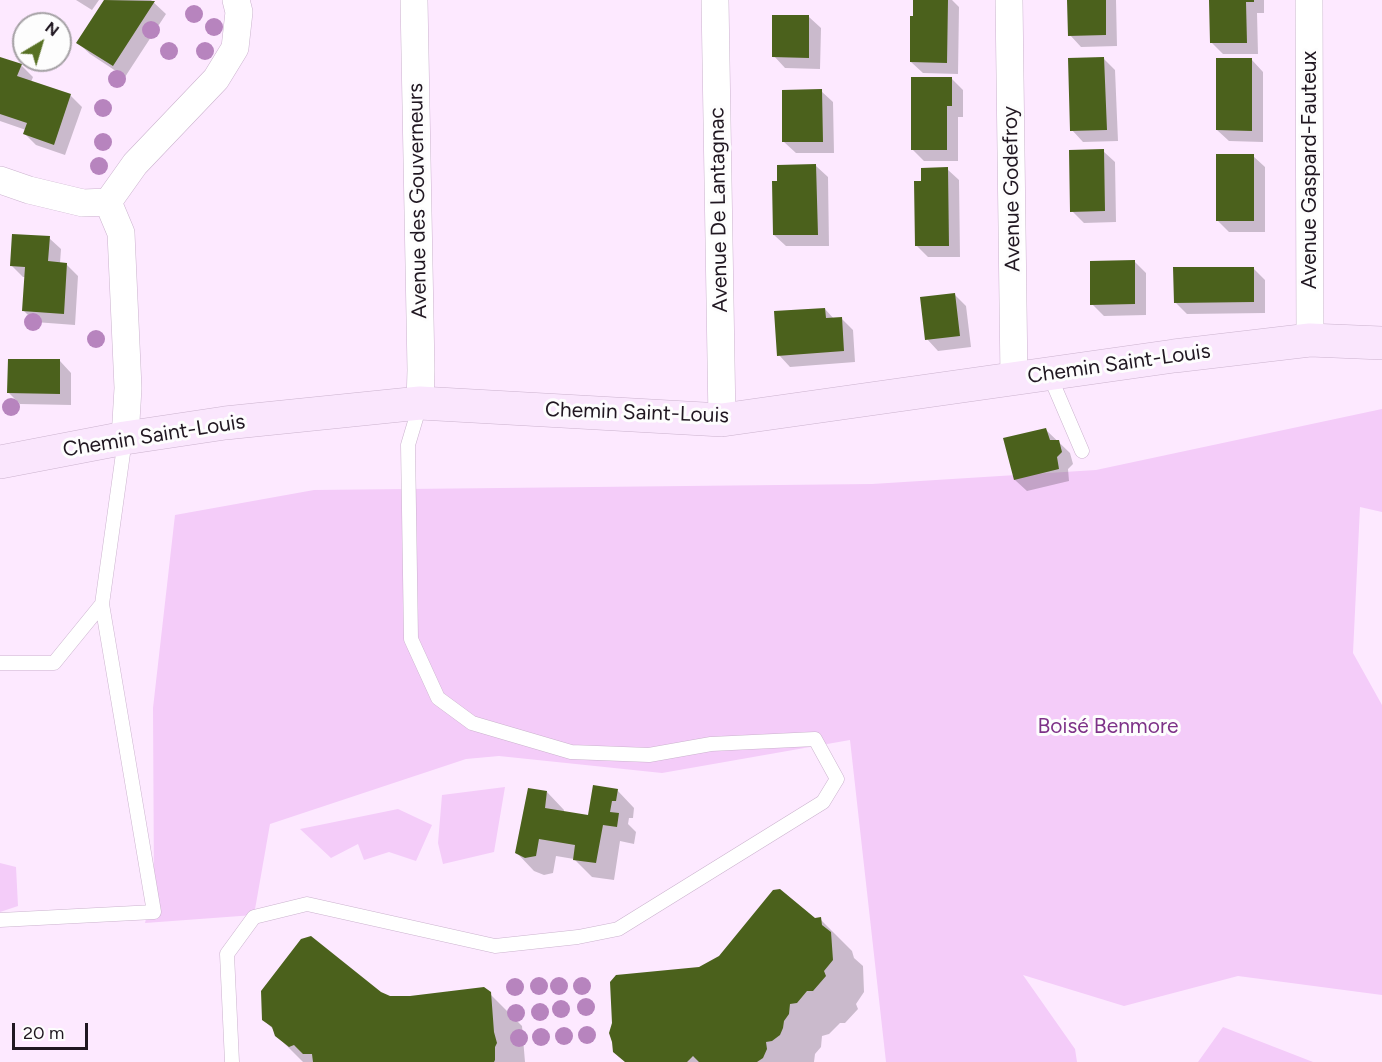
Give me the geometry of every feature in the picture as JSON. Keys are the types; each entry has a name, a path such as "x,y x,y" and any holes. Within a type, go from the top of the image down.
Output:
{"street":[{"path":"108,202 135,164 216,79 235,48 239,12 237,0"},
{"name":"Avenue des Gouverneurs","path":"414,0 420,403"},
{"name":"Avenue De Lantagnac","path":"715,0 722,420"},
{"name":"Avenue Godefroy","path":"1009,0 1014,378"},
{"name":"Avenue Gaspard-Fauteux","path":"1309,0 1310,340"},
{"path":"0,180 29,190 83,203 108,202"},
{"path":"108,202 121,233 128,388 125,438"},
{"name":"Chemin Saint-Louis","path":"0,462 125,438 225,423 420,403 722,420 1174,356 1310,340 1382,343"}],"lane":[{"path":"1049,374 1082,451"},
{"path":"232,1062 227,954 254,917 307,904 495,946 578,937 618,929 823,802 837,779 815,739 711,744 649,755 571,752 472,723 438,698 411,639 408,445 420,403"},
{"path":"0,920 154,912 102,604 125,438"},
{"path":"0,663 54,663 102,604"}],"green space":[{"name":"Boisé Benmore","path":"1382,409 1382,512 1360,507 1353,653 1382,705 1382,995 1238,976 1124,1006 1023,975 1075,1049 1077,1062 886,1062 850,740 662,773 499,756 466,759 270,824 254,915 145,923 154,887 153,708 175,515 314,490 872,484 1096,470"},
{"path":"505,787 494,852 443,864 438,843 442,795"},
{"path":"398,809 432,825 416,861 389,852 364,860 358,844 331,858 300,829"},
{"path":"0,863 16,867 18,906 0,912"},
{"path":"1223,1027 1313,1062 1198,1062"}],"building":[{"path":"104,0 155,1 113,66 76,43"},
{"path":"913,0 948,0 947,63 910,62 910,16 913,16"},
{"path":"1067,0 1106,0 1106,35 1068,36"},
{"path":"1209,0 1254,0 1254,2 1246,2 1247,43 1210,43"},
{"path":"772,15 809,15 809,58 772,57"},
{"path":"0,57 12,61 12,72 19,72 17,76 71,94 54,145 23,134 27,123 0,114"},
{"path":"1104,57 1107,130 1070,131 1068,58"},
{"path":"1216,58 1252,58 1252,131 1216,130"},
{"path":"911,77 952,77 952,106 947,106 947,150 911,150"},
{"path":"822,89 823,142 782,142 782,90"},
{"path":"1104,149 1105,211 1070,212 1069,150"},
{"path":"1216,154 1254,154 1254,221 1216,221"},
{"path":"816,164 818,235 773,235 772,181 777,181 777,165"},
{"path":"948,167 949,246 915,246 914,181 921,181 921,168"},
{"path":"12,234 50,236 48,261 67,263 64,314 22,311 25,267 10,266"},
{"path":"1135,260 1135,304 1090,305 1090,261"},
{"path":"1173,267 1254,267 1254,302 1174,303"},
{"path":"955,293 960,336 925,340 920,297"},
{"path":"825,308 826,318 842,317 844,351 777,356 774,311"},
{"path":"8,359 60,359 60,394 7,393"},
{"path":"1046,428 1050,440 1059,440 1062,452 1057,457 1059,469 1014,480 1003,438"},
{"path":"593,785 618,789 616,801 612,801 610,812 619,813 617,827 603,825 596,863 573,860 575,845 539,839 536,856 525,858 515,853 528,788 547,791 545,808 588,815"},
{"path":"780,889 815,918 821,917 822,925 831,932 833,960 824,971 826,976 813,991 807,991 797,1003 790,1004 789,1014 784,1021 780,1035 766,1042 767,1049 763,1058 757,1062 699,1062 693,1056 687,1062 625,1062 613,1052 609,1033 612,1023 610,982 616,975 699,967 719,956 773,890"},
{"path":"311,936 381,992 390,996 410,996 484,987 491,992 497,1043 494,1062 313,1062 312,1054 303,1054 294,1045 289,1047 275,1036 272,1027 262,1020 261,991 301,939"}]}
